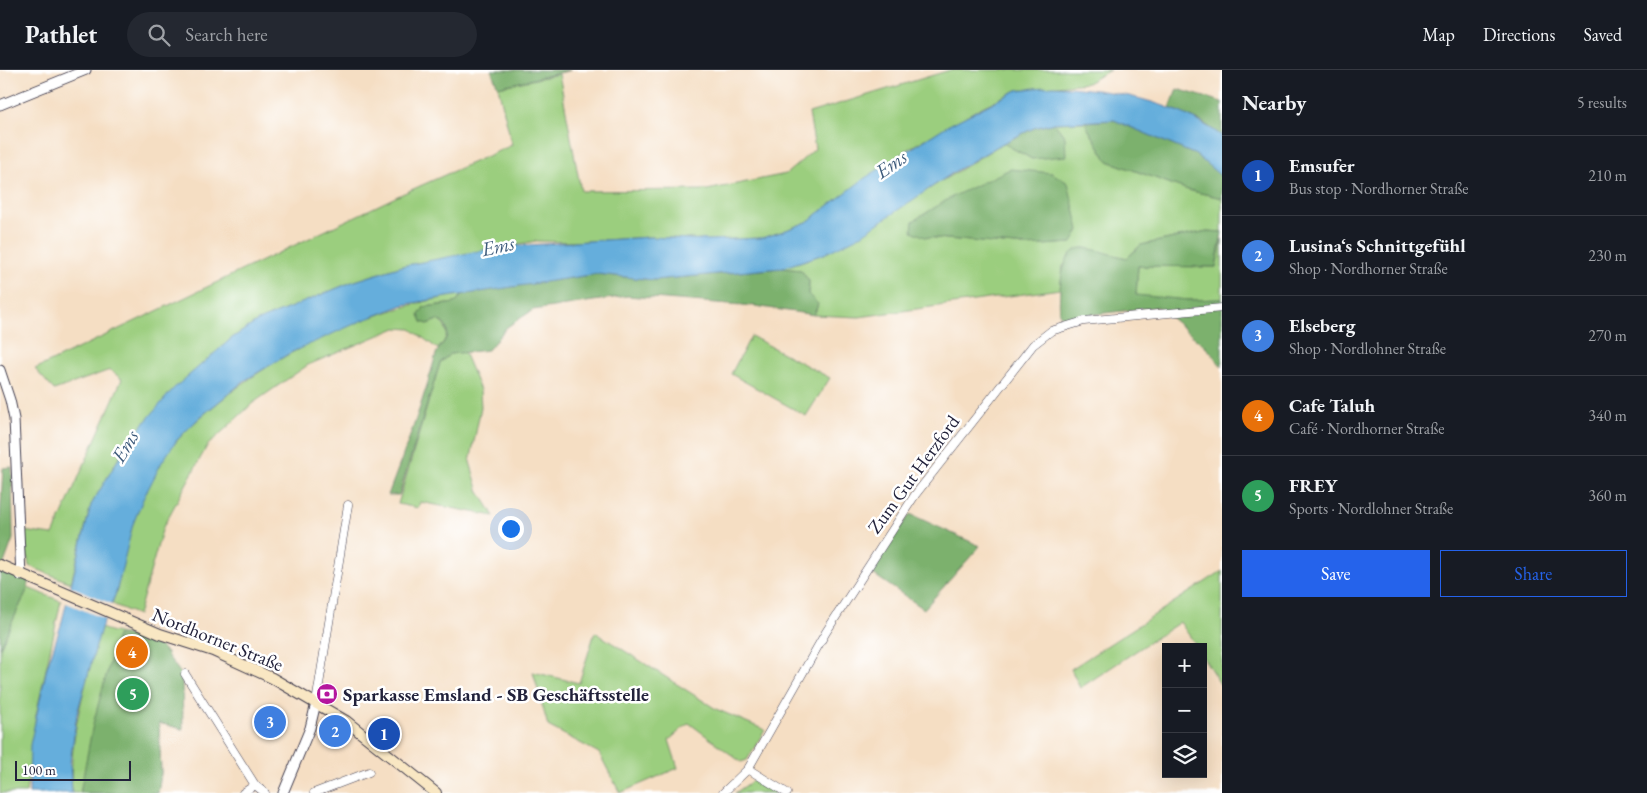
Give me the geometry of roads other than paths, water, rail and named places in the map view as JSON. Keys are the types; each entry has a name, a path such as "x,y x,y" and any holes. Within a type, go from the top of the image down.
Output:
{"main road":[{"name":"Nordhorner Straße","path":"0,566 134,623 213,651 272,678 316,702 366,736 436,793"}],"street":[{"path":"0,105 86,70"},
{"name":"Zum Gut Herzford","path":"723,793 748,769 826,632 915,496 1033,345 1051,330 1084,321 1222,308"},
{"path":"0,370 14,419 21,576"},
{"path":"285,792 310,728 316,702 348,505"},
{"path":"185,674 255,785 265,793"},
{"path":"748,769 786,793"},
{"path":"314,793 369,772"},
{"path":"243,793 255,785"}],"water":[{"name":"Ems","path":"1053,86 1097,90 1141,99 1184,114 1203,124 1222,136 1222,177 1196,155 1114,120 1054,123 1034,128 1003,143 957,170 858,237 824,254 781,268 654,280 597,274 403,305 361,321 290,353 244,381 199,418 177,440 162,462 143,499 133,524 116,593 101,628 77,714 70,763 72,793 29,793 30,745 47,667 61,625 91,505 129,441 173,389 232,338 258,321 352,282 402,266 499,247 649,237 708,240 762,238 807,222 865,178 945,127 1017,90"}],"place":[{"name":"Cafe Taluh","path":"132,652"},
{"name":"FREY","path":"133,694"},
{"name":"Sparkasse Emsland - SB Geschäftsstelle","path":"327,694"},
{"name":"Elseberg","path":"270,722"},
{"name":"Lusina‘s Schnittgefühl","path":"335,731"},
{"name":"Emsufer","path":"384,734"}]}
